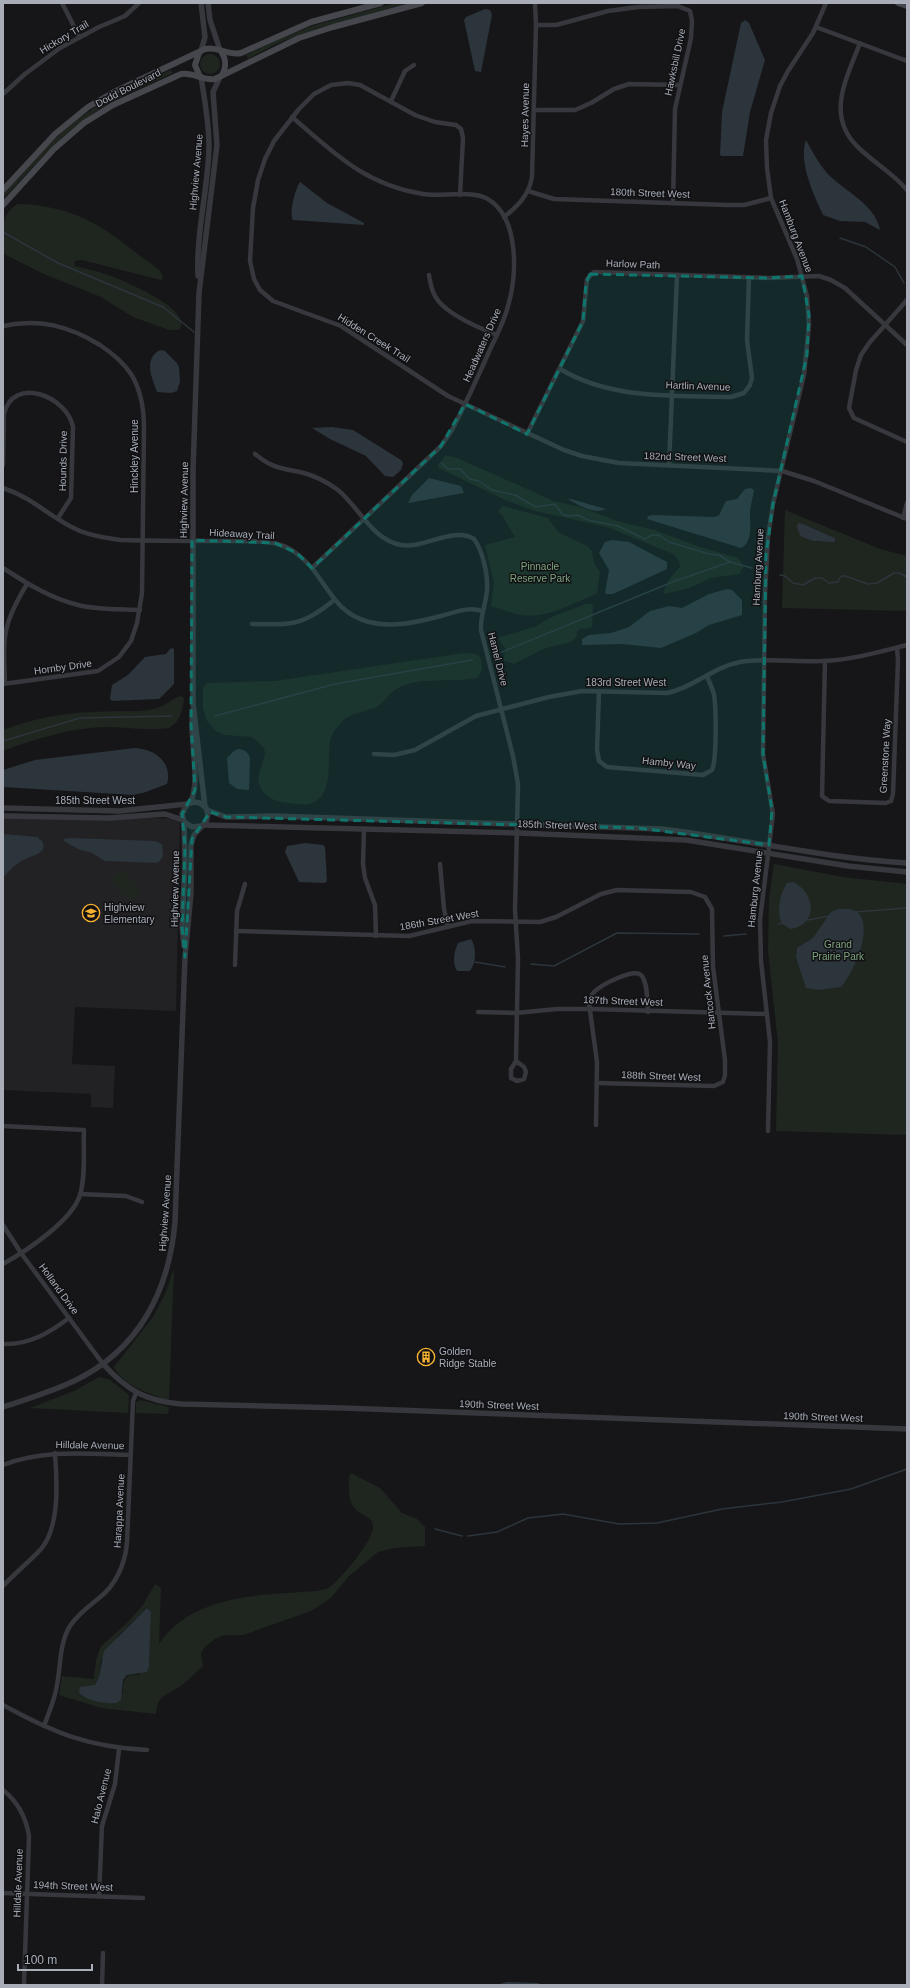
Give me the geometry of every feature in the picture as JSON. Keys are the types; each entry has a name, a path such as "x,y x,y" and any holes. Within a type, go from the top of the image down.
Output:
{"main road":[{"path":"381,3 310,22 241,53 233,54 211,48 200,51 196,58 195,65 200,77 212,80 288,42 318,31 422,3"},
{"path":"898,3 907,6"},
{"name":"Dodd Boulevard","path":"3,190 55,134 88,107 114,92 200,51"},
{"path":"220,51 226,64 221,76"},
{"name":"Dodd Boulevard","path":"3,205 58,146 97,115 122,100 175,76 189,73 200,77"}],"street":[{"path":"62,3 79,36"},
{"name":"Hickory Trail","path":"3,94 42,60 79,36 125,16 139,3"},
{"path":"200,51 206,37 202,3"},
{"path":"208,3 209,14 220,51"},
{"name":"Hayes Avenue","path":"504,217 519,204 528,191 532,174 536,25 535,3"},
{"name":"Hamburg Avenue","path":"768,1131 770,1042 760,934 762,900 773,814 763,754 767,546 774,504 807,355 808,315 798,260 771,198 766,158 767,131 776,95 788,71 816,27 826,3"},
{"name":"Hawksbill Drive","path":"536,25 556,25 608,11 638,6 670,6 688,8 692,16 692,38 679,85 674,120 673,203"},
{"path":"816,27 907,62"},
{"path":"860,43 842,93 840,110 842,122 847,134 855,145 895,178 907,190"},
{"path":"391,101 405,71 414,65"},
{"name":"Highview Avenue","path":"199,294 217,145 213,92 221,76"},
{"name":"Highview Avenue","path":"185,957 182,927 185,865 182,812 189,803 195,790 191,723 193,708 192,540 199,294 198,236 209,148 207,108 200,77"},
{"name":"Hidden Creek Trail","path":"460,195 463,144 461,129 453,124 435,122 415,116 391,101 360,85 348,82 335,84 314,94 292,117 274,141 268,153 255,192 250,261 252,275 257,286 273,301 331,321 350,331 437,389 465,404"},
{"path":"534,110 564,111 580,108 614,89 629,84 679,85"},
{"name":"Headwaters Drive","path":"292,117 338,156 369,178 382,184 416,193 485,198 504,217 514,244 512,286 506,314 452,430 441,446 312,568"},
{"name":"180th Street West","path":"528,191 554,199 673,203 744,205 771,198"},
{"name":"Harlow Path","path":"527,434 583,321 586,283 590,274 599,272 749,278 818,276 836,282 907,345"},
{"path":"429,275 433,291 439,302 471,324 497,335"},
{"path":"669,465 677,275"},
{"name":"Hartlin Avenue","path":"560,369 589,383 610,389 635,393 735,397 741,395 749,388 752,375 747,340 749,278"},
{"path":"907,300 866,346 859,360 849,410 855,419 907,442"},
{"name":"Hinckley Avenue","path":"3,326 35,322 69,329 108,351 123,364 132,375 139,394 144,416 142,540"},
{"name":"Hounds Drive","path":"3,465 4,414 6,407 12,399 22,394 40,394 51,398 65,409 73,427 72,494 66,507 58,518"},
{"name":"182nd Street West","path":"465,404 527,434 582,456 619,463 782,471 814,481 905,518"},
{"name":"Hamel Drive","path":"255,454 274,466 302,472 329,484 345,496 383,539 401,545 413,545 459,534 467,535 474,539 479,548 487,582 486,595 482,611 481,630 518,779 515,922 518,959 516,1061"},
{"name":"Hideaway Trail","path":"3,488 34,501 73,528 89,534 107,538 275,543 297,553 312,568 334,600 352,616 369,622 382,625 410,622 469,609 482,611"},
{"path":"905,518 907,503"},
{"name":"Hornby Drive","path":"4,684 90,673 104,669 119,657 131,641 140,610 142,540"},
{"path":"3,568 27,584 58,599 78,605 140,610"},
{"path":"4,684 5,632 10,614 27,584"},
{"path":"252,624 284,624 300,622 316,615 334,600"},
{"name":"183rd Street West","path":"374,754 394,755 415,750 469,718 563,694 582,691 662,693 680,689 732,664 764,661 825,661 846,659 907,645"},
{"name":"Greenstone Way","path":"825,661 822,796 829,802 886,803 891,801 893,794 898,660 897,648"},
{"name":"Hamby Way","path":"599,691 597,754 601,764 611,767 642,768 703,775 712,770 714,759 715,702 707,676"},
{"name":"Highview Avenue","path":"3,1408 67,1384 103,1364 129,1338 150,1311 162,1286 172,1248 177,1186 185,957 190,920 191,845 194,835 207,818 196,721 193,708"},
{"path":"189,803 200,803 206,809"},
{"name":"185th Street West","path":"3,808 119,811 189,803"},
{"name":"185th Street West","path":"206,809 226,817 275,816 661,829 863,860 907,863"},
{"name":"185th Street West","path":"3,816 109,818 165,814 183,821"},
{"path":"183,821 192,827 202,825"},
{"name":"185th Street West","path":"202,825 518,833 686,840 866,869 907,872"},
{"path":"364,829 363,864 367,882 375,905 376,936"},
{"path":"440,864 444,909 448,927"},
{"path":"235,965 238,907 245,884"},
{"name":"186th Street West","path":"236,931 409,936 472,921 545,921 601,894 617,890 691,892 702,895 708,900"},
{"name":"Hancock Avenue","path":"708,900 712,911 711,942 724,1060 725,1075 723,1082"},
{"path":"596,1125 597,1058 590,1000 595,991 629,973 635,972 641,975 644,980 648,1012"},
{"name":"187th Street West","path":"478,1012 516,1013 557,1009 590,1009 648,1012 767,1014"},
{"name":"188th Street West","path":"597,1083 714,1086 723,1082"},
{"path":"3,1126 84,1130 80,1194 76,1205 67,1218 21,1253 3,1264"},
{"path":"80,1194 126,1196 142,1202"},
{"name":"Holland Drive","path":"3,1225 21,1253 103,1364"},
{"path":"3,1344 30,1341 47,1334 69,1318"},
{"name":"190th Street West","path":"103,1364 119,1380 136,1393 160,1402 181,1404 343,1408 907,1429"},
{"name":"Harappa Avenue","path":"44,1726 56,1692 62,1647 68,1629 79,1614 108,1590 116,1579 124,1560 127,1542 133,1401 136,1393"},
{"path":"3,1586 41,1549 50,1534 54,1516 55,1453"},
{"name":"Hilldale Avenue","path":"3,1466 30,1457 55,1453 131,1455"},
{"path":"3,1705 44,1726 80,1740 120,1749 147,1750"},
{"name":"Halo Avenue","path":"99,1896 102,1826 115,1784 120,1749"},
{"name":"Hilldale Avenue","path":"3,1790 16,1803 27,1824 29,1842 24,1985"},
{"name":"194th Street West","path":"3,1893 143,1898"},
{"path":"102,1985 103,1953"}],"highlighted area":[{"path":"590,274 768,278 802,276 809,315 807,355 773,504 766,555 763,754 772,810 769,845 638,828 226,817 210,812 192,839 185,957 182,927 185,847 182,814 195,790 191,723 192,540 275,543 297,553 312,568 441,446 465,404 527,434 583,321 586,283"}],"shaded area":[{"path":"485,9 490,10 492,15 481,72 475,71 464,20 466,17"},
{"path":"745,20 749,23 765,60 750,112 743,156 722,156 720,155 722,112 741,23"},
{"path":"806,140 826,172 858,198 872,212 880,230 865,222 840,221 823,215 805,168 804,149"},
{"path":"300,182 327,203 364,223 364,225 293,220 293,201"},
{"path":"160,350 165,351 179,367 180,382 177,391 171,393 157,392 151,375 150,364 152,358"},
{"path":"332,427 353,430 401,460 403,463 401,470 393,477 385,476 366,456 330,439 312,428"},
{"path":"429,478 461,486 464,493 408,503 412,495"},
{"path":"751,488 754,490 750,510 750,532 747,542 741,548 647,519 648,516 652,515 714,517 719,515 726,501 737,499 745,489"},
{"path":"568,499 606,509 601,511 591,510"},
{"path":"798,523 835,538 835,542 813,541 800,536 797,527"},
{"path":"612,540 629,542 667,562 667,569 613,594 605,593 609,570 599,553 605,542"},
{"path":"727,589 732,590 742,600 742,615 709,625 696,633 661,648 622,644 582,645 582,639 589,635 611,633 629,627 650,611 669,606 682,608 709,594"},
{"path":"171,648 174,649 174,684 159,699 112,701 110,699 112,685 128,675 145,657 166,654"},
{"path":"135,748 155,754 165,763 168,776 167,784 133,795 3,787 3,770 35,760"},
{"path":"239,749 246,752 250,758 249,790 237,789 229,783 227,758 235,750"},
{"name":"Highview Elementary","path":"3,813 180,819 176,1011 75,1007 72,1064 115,1066 113,1108 91,1107 91,1094 3,1090"},
{"path":"3,834 38,837 42,841 43,849 38,854 19,862 3,878"},
{"path":"64,839 155,841 162,844 163,856 159,862 156,863 105,861 92,853 78,849 64,841"},
{"path":"305,843 323,845 325,847 327,881 325,883 299,882 285,852 287,846"},
{"path":"793,882 806,893 811,907 810,915 806,921 800,926 791,929 782,924 779,909 781,898 787,883"},
{"path":"839,909 853,910 857,912 862,919 864,928 863,939 856,962 846,981 841,987 819,990 806,988 796,957 797,948 813,938 831,912"},
{"path":"471,939 475,951 475,960 472,968 470,971 457,971 454,964 454,957 458,943"},
{"path":"147,1608 151,1612 149,1667 147,1672 127,1675 123,1680 121,1700 116,1703 107,1703 85,1698 79,1692 80,1687 95,1685 99,1677 104,1651"},
{"path":"507,1982 538,1983 542,1985 496,1985"}],"green space":[{"path":"395,3 409,3 318,28 278,43 248,59 246,55 281,38 312,26"},
{"path":"210,54 217,57 220,64 217,71 210,74 203,71 200,64 203,57"},
{"path":"171,70 173,73 106,105 74,127 42,157 3,199 3,194 38,156 77,120 111,98"},
{"path":"18,204 37,205 58,209 86,219 110,233 153,265 160,271 163,278 161,280 82,260 75,261 74,263 75,266 100,272 141,289 168,305 177,314 181,322 179,330 169,330 133,317 101,297 44,274 6,255 3,252 5,218 12,208"},
{"path":"446,455 457,458 554,501 580,507 620,522 655,530 697,546 738,558 744,566 739,574 711,578 689,588 665,594 663,592 669,579 680,567 679,561 673,554 607,527 535,511 503,499 439,468 438,465"},
{"name":"Pinnacle Reserve Park","path":"503,506 548,518 558,532 587,546 592,551 594,563 600,572 597,594 560,609 540,615 521,615 491,606 494,583 485,545 515,537 498,511"},
{"path":"785,510 880,549 907,556 907,611 782,608","holes":["803,524 835,538 819,542 800,536 797,527"]},
{"path":"586,604 592,604 593,607 592,627 580,629 576,638 571,642 543,649 514,664 503,659 506,650 498,638 534,627 556,615"},
{"path":"464,653 476,654 481,658 482,670 477,678 427,681 407,684 395,690 378,706 352,715 344,720 331,737 325,790 321,797 314,802 306,804 281,802 274,800 266,794 261,789 259,781 265,753 264,748 252,737 225,735 216,731 207,721 203,708 203,688 207,683 275,681"},
{"path":"181,696 184,698 180,715 176,722 169,728 146,729 105,727 79,729 40,738 3,751 3,730 25,723 47,717 70,714 154,709 161,707"},
{"name":"Grand Prairie Park","path":"774,864 843,877 907,884 907,1135 776,1131 778,1044 768,950 769,899"},
{"path":"122,869 142,891 130,902 110,881"},
{"path":"174,1268 169,1400 146,1392 130,1384 123,1379 114,1367 153,1317 166,1292"},
{"path":"99,1377 110,1380 129,1395 128,1413 30,1408 74,1391"},
{"path":"140,1400 169,1407 168,1414 136,1413 136,1403"},
{"path":"351,1473 380,1488 402,1513 417,1519 425,1527 425,1546 394,1548 378,1552 349,1576 331,1598 311,1611 243,1635 225,1635 216,1638 205,1647 201,1653 203,1666 182,1685 166,1694 160,1700 156,1714 101,1708 59,1695 62,1676 94,1679 96,1660 101,1646 127,1623 143,1605 155,1584 161,1588 159,1644 173,1628 190,1615 209,1606 252,1596 317,1591 330,1587 363,1549 372,1532 372,1521 356,1510 352,1505 349,1482","holes":["147,1608 151,1612 149,1662 139,1675 134,1674 125,1678 123,1693 97,1701 82,1696 80,1688 95,1685 99,1677 101,1661 118,1636"]}],"waterway":[{"path":"3,232 58,263 163,307 194,332"},
{"path":"840,238 866,247 895,267 904,283"},
{"path":"441,463 448,469 460,469 470,479 479,481 492,490 515,495 536,507 555,504 562,514 568,516 578,515 588,520 618,526 645,539 652,535 659,535 669,542 709,554 719,555 730,562 752,568"},
{"path":"502,652 675,581 730,562"},
{"path":"780,575 785,576 793,583 803,585 815,578 822,578 829,583 838,582 841,576 845,576 868,584 877,583 894,573 899,573 907,577"},
{"path":"215,716 335,684 472,660"},
{"path":"3,741 80,718 172,716"},
{"path":"855,912 907,908"},
{"path":"808,920 829,916"},
{"path":"778,924 784,923"},
{"path":"531,964 554,966 617,933 699,934"},
{"path":"724,936 746,934"},
{"path":"475,962 505,967"},
{"path":"468,1536 497,1532 528,1518 563,1514 619,1524 657,1523 722,1509 782,1502 851,1489 907,1469"},
{"path":"435,1529 462,1536"}],"place":[{"name":"Highview Elementary","path":"91,913"},
{"name":"Golden Ridge Stable","path":"426,1357"}]}
